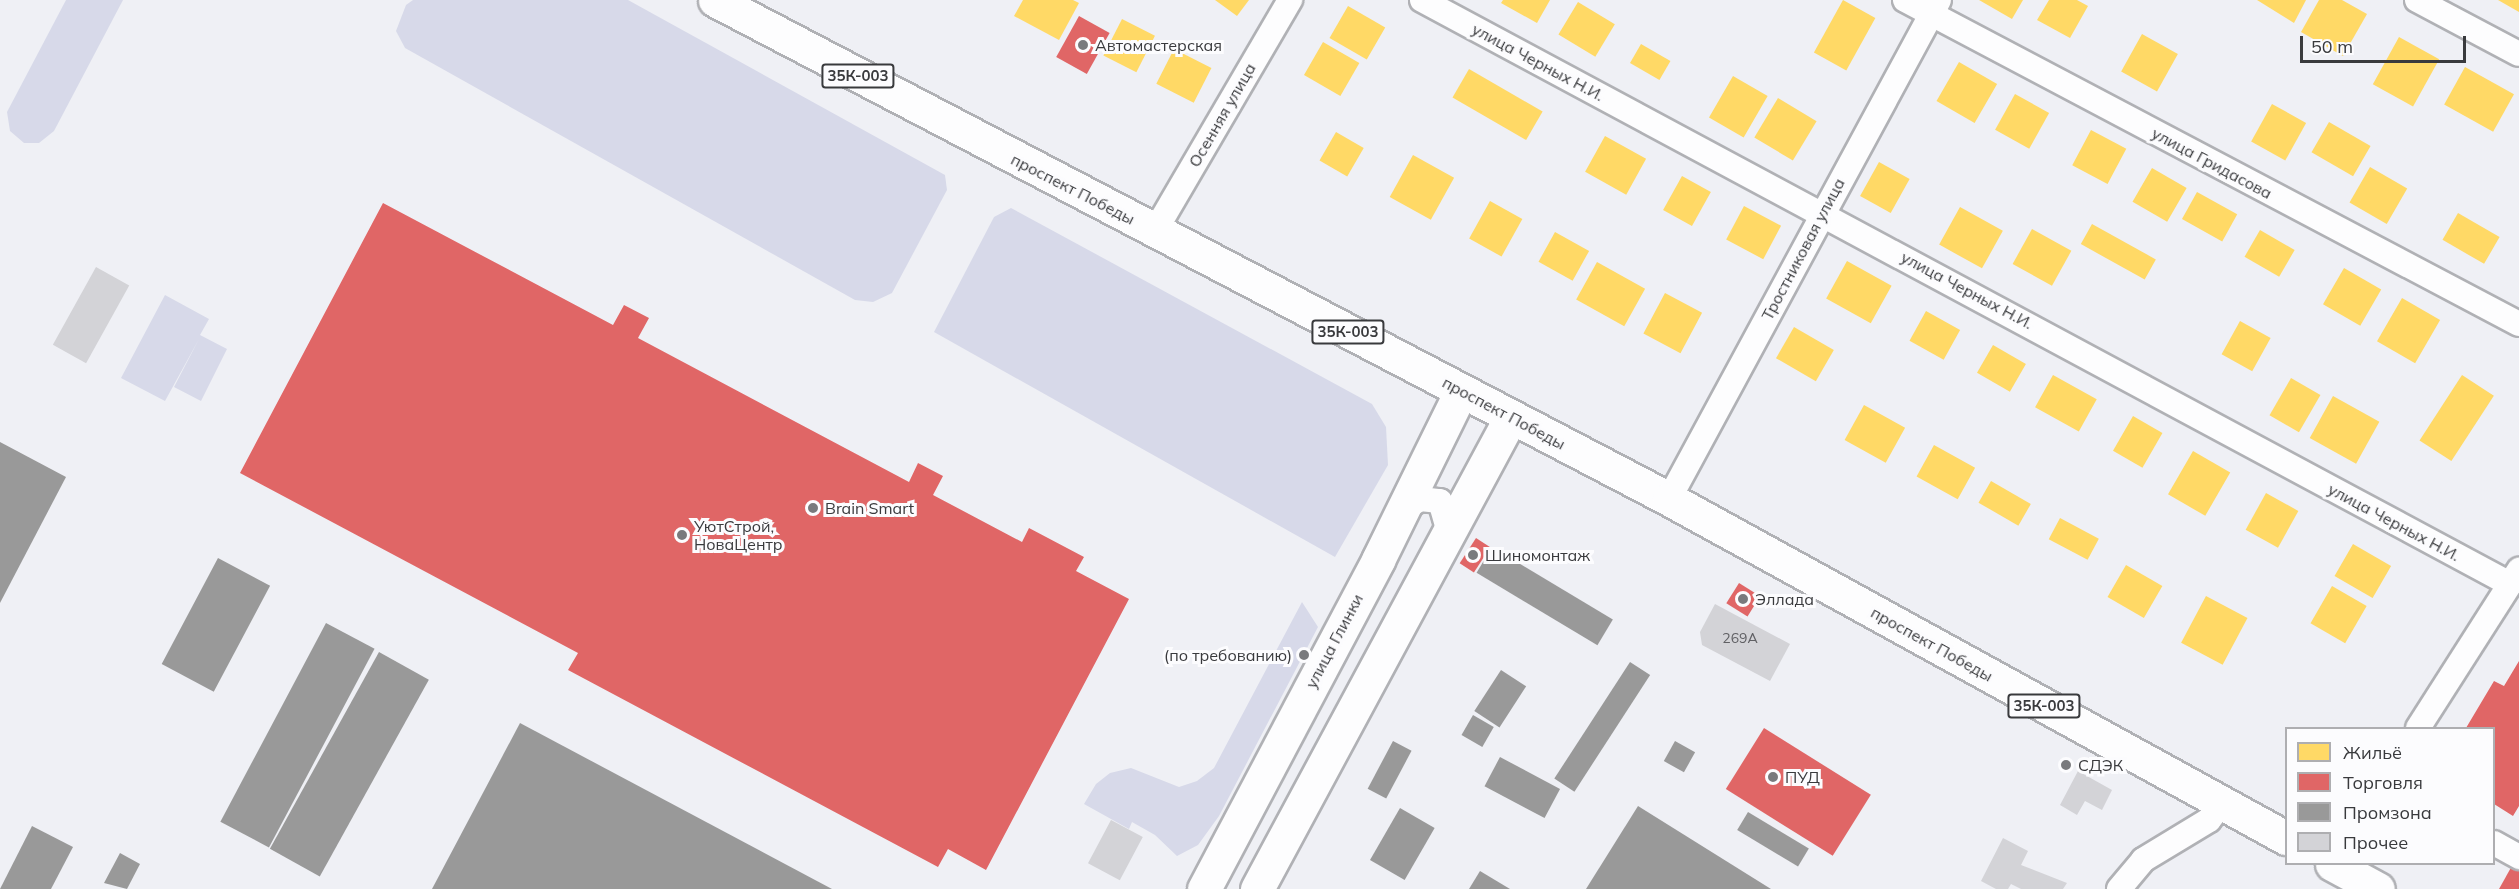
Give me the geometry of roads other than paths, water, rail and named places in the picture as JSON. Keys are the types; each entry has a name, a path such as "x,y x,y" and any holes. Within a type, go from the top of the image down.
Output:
{"main road":[{"name":"проспект Победы","path":"715,0 1668,499 2285,837"},
{"name":"улица Глинки","path":"1204,889 1404,509 1461,391"},
{"path":"1257,889 1511,417"},
{"path":"2337,865 2378,889"}],"street":[{"name":"Осенняя улица","path":"1155,231 1290,0"},
{"name":"улица Черных Н.И.","path":"1422,0 2514,577"},
{"name":"улица Гридасова","path":"1905,0 1934,7 2519,324"},
{"path":"2417,0 2519,54"},
{"name":"Тростниковая улица","path":"1668,499 1934,7"},
{"path":"1404,509 1420,499 1440,501 1449,533"},
{"path":"2419,727 2514,577"},
{"path":"2119,889 2143,860 2210,820 2222,803"},
{"path":"2495,844 2519,857"}],"place":[{"name":"Автомастерская","path":"1083,45"},
{"name":"Brain Smart","path":"813,508"},
{"name":"УютСтрой, НоваЦентр","path":"682,535"},
{"name":"Шиномонтаж","path":"1473,555"},
{"name":"Эллада","path":"1743,599"},
{"name":"(по требованию)","path":"1304,655"},
{"name":"СДЭК","path":"2066,765"},
{"name":"ПУД","path":"1773,777"}]}
